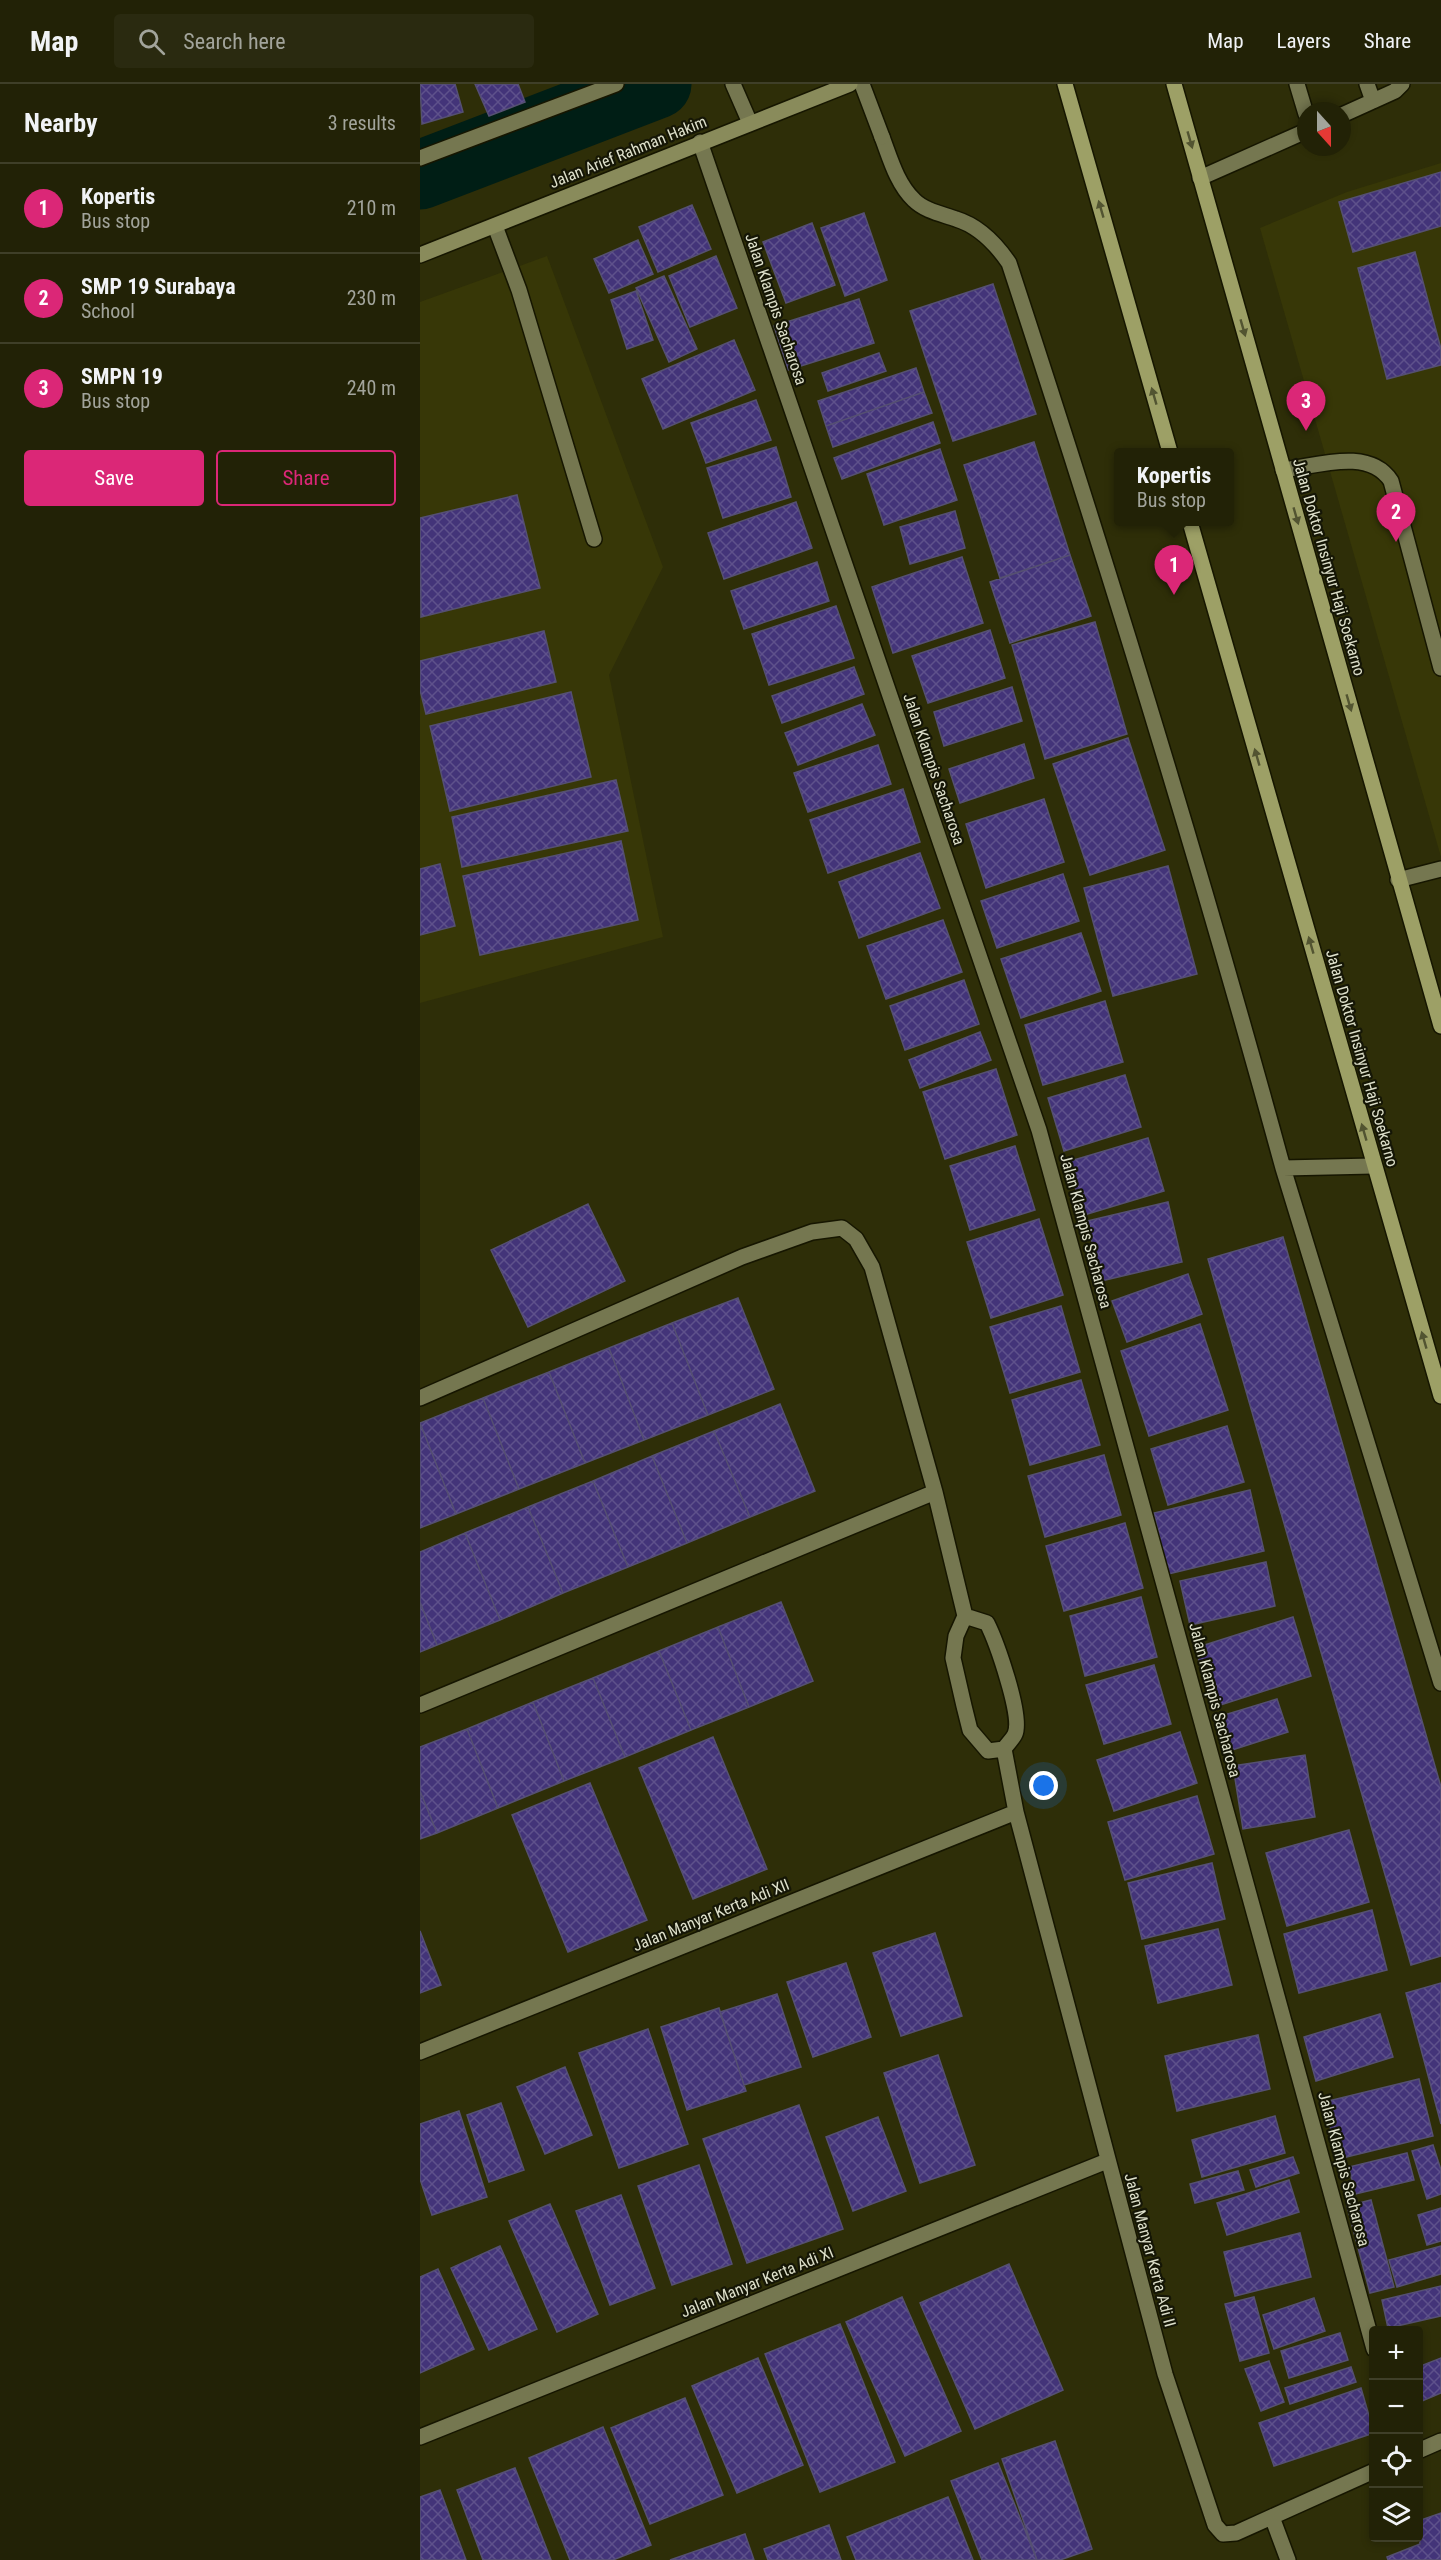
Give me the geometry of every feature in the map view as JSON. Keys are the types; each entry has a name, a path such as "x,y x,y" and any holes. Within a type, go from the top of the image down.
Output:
{"main road":[{"name":"Jalan Arief Rahman Hakim","path":"420,254 850,84"},
{"path":"1065,84 1169,448"},
{"name":"Jalan Doktor Insinyur Haji Soekarno","path":"1174,84 1441,1026"},
{"name":"Jalan Doktor Insinyur Haji Soekarno","path":"1191,526 1441,1396"}],"street":[{"path":"420,158 616,84"},
{"path":"733,84 750,123"},
{"path":"862,84 897,176 914,201 936,214 958,219 980,232 999,247 1009,263 1098,541 1246,1035 1282,1168 1441,1683"},
{"path":"1297,84 1302,102"},
{"path":"1367,84 1373,101"},
{"path":"1351,111 1395,91 1402,84"},
{"path":"1200,178 1297,135"},
{"name":"Jalan Klampis Sacharosa","path":"700,142 1039,1130 1369,2331"},
{"path":"495,226 519,290 594,539"},
{"path":"1283,470 1359,460 1385,471 1391,481 1441,668"},
{"path":"1398,880 1441,868"},
{"path":"1282,1168 1374,1166"},
{"path":"420,1398 742,1257 812,1232 842,1228 856,1239 872,1267 935,1492 965,1616 956,1636 953,1658 970,1730 988,1751 1004,1749 1016,1733 1017,1719 997,1643 987,1623 965,1616"},
{"path":"420,1705 935,1492"},
{"name":"Jalan Manyar Kerta Adi II","path":"1004,1749 1016,1812 1107,2161 1165,2374 1215,2524 1223,2534 1236,2533 1369,2473"},
{"name":"Jalan Manyar Kerta Adi XII","path":"420,2052 1016,1812"},
{"name":"Jalan Manyar Kerta Adi XI","path":"420,2437 1107,2161"},
{"path":"1423,2449 1441,2441"},
{"path":"1272,2517 1288,2560"}],"shaded area":[{"path":"1441,163 1441,857 1260,228 1347,192"},
{"path":"547,256 663,567 609,675 663,937 420,1003 420,302"}],"building":[{"path":"420,84 455,84 463,112 422,124"},
{"path":"475,84 518,84 525,102 489,116"},
{"path":"1441,172 1441,226 1353,252 1339,202"},
{"path":"692,205 711,249 658,272 639,227"},
{"path":"864,213 887,280 845,296 821,228"},
{"path":"812,223 835,285 786,303 763,242"},
{"path":"638,240 653,274 609,293 594,259"},
{"path":"1415,252 1441,349 1441,365 1387,379 1358,268"},
{"path":"716,256 737,308 690,327 669,276"},
{"path":"664,276 697,349 669,362 636,288"},
{"path":"993,284 1036,414 953,441 910,311"},
{"path":"636,291 653,340 627,349 611,300"},
{"path":"859,299 874,343 788,370 774,326"},
{"path":"734,340 755,390 663,429 642,379"},
{"path":"879,353 886,371 828,391 822,373"},
{"path":"916,368 924,392 826,426 818,401"},
{"path":"924,392 932,413 833,447 826,426"},
{"path":"756,400 771,440 706,463 691,423"},
{"path":"933,422 940,443 842,479 834,458"},
{"path":"1034,442 1070,555 1000,578 964,465"},
{"path":"776,447 791,497 723,518 707,468"},
{"path":"940,449 957,500 884,525 867,474"},
{"path":"517,495 540,588 421,617 420,518"},
{"path":"796,502 812,548 724,579 708,533"},
{"path":"955,511 965,548 910,564 900,527"},
{"path":"1070,555 1091,616 1010,643 990,582"},
{"path":"962,557 983,623 893,653 872,587"},
{"path":"817,562 829,601 744,629 731,591"},
{"path":"836,606 854,658 769,685 752,634"},
{"path":"1095,622 1127,734 1045,759 1012,645"},
{"path":"990,630 1005,678 928,703 912,656"},
{"path":"544,631 556,682 426,714 420,690 420,661"},
{"path":"854,667 864,694 782,723 772,696"},
{"path":"1012,687 1022,721 944,746 934,712"},
{"path":"571,692 591,777 450,811 430,726"},
{"path":"862,704 875,735 798,765 785,733"},
{"path":"1128,738 1165,850 1090,875 1053,764"},
{"path":"1024,744 1034,778 960,803 949,769"},
{"path":"878,745 891,784 808,812 794,773"},
{"path":"616,780 628,831 462,867 452,817"},
{"path":"903,789 920,842 828,873 810,820"},
{"path":"1044,799 1064,862 986,888 966,824"},
{"path":"621,841 638,920 480,955 463,876"},
{"path":"920,853 940,908 859,938 839,882"},
{"path":"440,864 455,926 420,935 420,869"},
{"path":"1168,866 1197,974 1113,996 1084,888"},
{"path":"1063,874 1079,921 997,948 981,901"},
{"path":"943,920 962,972 886,999 867,946"},
{"path":"1081,933 1101,991 1021,1018 1001,959"},
{"path":"964,980 979,1024 905,1050 890,1006"},
{"path":"1105,1001 1123,1062 1043,1085 1025,1025"},
{"path":"980,1032 991,1060 920,1088 909,1060"},
{"path":"996,1069 1017,1135 945,1159 923,1092"},
{"path":"1125,1075 1141,1127 1064,1151 1048,1098"},
{"path":"1148,1138 1164,1191 1084,1215 1067,1162"},
{"path":"1015,1146 1035,1210 970,1230 950,1166"},
{"path":"1168,1202 1182,1262 1101,1281 1087,1221"},
{"path":"588,1204 625,1281 528,1327 491,1250"},
{"path":"1039,1219 1063,1295 991,1318 967,1242"},
{"path":"1283,1237 1441,1787 1441,1956 1411,1965 1208,1259"},
{"path":"1188,1274 1202,1314 1127,1342 1112,1301"},
{"path":"738,1298 774,1389 708,1415 672,1323"},
{"path":"1061,1306 1080,1372 1010,1393 990,1327"},
{"path":"672,1323 708,1415 644,1440 609,1348"},
{"path":"1200,1324 1228,1410 1149,1436 1121,1351"},
{"path":"609,1348 644,1440 585,1463 549,1372"},
{"path":"549,1372 585,1463 519,1489 483,1398"},
{"path":"1081,1380 1100,1445 1030,1465 1012,1400"},
{"path":"483,1398 519,1489 456,1514 420,1423"},
{"path":"780,1404 815,1491 750,1517 714,1431"},
{"path":"420,1423 456,1514 420,1528"},
{"path":"1227,1426 1244,1482 1168,1505 1151,1449"},
{"path":"714,1431 750,1517 687,1543 652,1456"},
{"path":"1104,1455 1121,1515 1045,1537 1028,1476"},
{"path":"652,1456 687,1543 628,1567 593,1481"},
{"path":"593,1481 628,1567 563,1593 528,1507"},
{"path":"1250,1490 1264,1551 1168,1574 1154,1513"},
{"path":"528,1507 563,1593 500,1620 465,1533"},
{"path":"1125,1523 1143,1588 1064,1611 1046,1546"},
{"path":"465,1533 500,1620 437,1645 420,1602 420,1552"},
{"path":"1266,1562 1275,1606 1190,1625 1180,1581"},
{"path":"1141,1597 1157,1657 1085,1676 1070,1616"},
{"path":"420,1602 437,1645 420,1652"},
{"path":"781,1602 813,1681 749,1707 718,1627"},
{"path":"1293,1617 1311,1676 1214,1707 1195,1648"},
{"path":"718,1627 749,1707 691,1730 659,1651"},
{"path":"659,1651 691,1730 625,1757 593,1678"},
{"path":"1154,1665 1171,1724 1104,1744 1086,1685"},
{"path":"593,1678 625,1757 564,1781 533,1702"},
{"path":"1277,1699 1288,1732 1232,1750 1221,1716"},
{"path":"533,1702 564,1781 498,1808 467,1729"},
{"path":"467,1729 498,1808 437,1833 420,1791 420,1747"},
{"path":"1180,1732 1197,1783 1114,1811 1097,1760"},
{"path":"713,1737 767,1869 693,1899 639,1768"},
{"path":"1305,1755 1315,1817 1243,1829 1233,1766"},
{"path":"590,1783 647,1920 568,1952 512,1815"},
{"path":"420,1791 437,1833 420,1839"},
{"path":"1197,1796 1214,1854 1125,1880 1108,1822"},
{"path":"1349,1830 1369,1902 1287,1926 1266,1853"},
{"path":"1212,1863 1225,1919 1142,1939 1128,1883"},
{"path":"1372,1910 1387,1970 1299,1993 1284,1934"},
{"path":"1218,1929 1232,1985 1158,2003 1145,1946"},
{"path":"420,1931 441,1985 420,1993"},
{"path":"935,1933 962,2016 901,2036 873,1953"},
{"path":"846,1963 871,2037 813,2057 787,1982"},
{"path":"1441,1983 1441,2124 1406,1993"},
{"path":"777,1994 801,2067 744,2085 720,2012"},
{"path":"719,2008 746,2091 687,2110 661,2027"},
{"path":"1380,2014 1393,2057 1316,2081 1304,2037"},
{"path":"648,2029 688,2144 619,2168 579,2053"},
{"path":"1258,2035 1270,2089 1177,2111 1165,2056"},
{"path":"938,2055 975,2165 920,2183 884,2073"},
{"path":"565,2067 592,2135 545,2154 517,2087"},
{"path":"1419,2079 1433,2136 1338,2159 1324,2102"},
{"path":"501,2103 524,2170 489,2182 467,2115"},
{"path":"799,2105 843,2229 747,2263 703,2139"},
{"path":"459,2111 487,2197 432,2215 420,2179 420,2124"},
{"path":"1275,2116 1285,2153 1202,2177 1192,2140"},
{"path":"878,2117 906,2191 853,2211 826,2137"},
{"path":"1433,2145 1441,2170 1441,2194 1427,2199 1412,2151"},
{"path":"1407,2153 1414,2180 1355,2194 1349,2167"},
{"path":"1293,2157 1299,2173 1256,2187 1250,2170"},
{"path":"699,2165 732,2264 672,2285 638,2186"},
{"path":"1238,2171 1244,2190 1195,2203 1190,2184"},
{"path":"1289,2180 1299,2212 1227,2235 1217,2203"},
{"path":"621,2195 655,2288 610,2305 576,2211"},
{"path":"1371,2200 1394,2287 1370,2293 1347,2206"},
{"path":"550,2204 598,2314 557,2332 509,2221"},
{"path":"1441,2208 1441,2241 1427,2245 1418,2215"},
{"path":"1300,2233 1311,2277 1235,2296 1224,2252"},
{"path":"500,2246 537,2329 489,2350 451,2268"},
{"path":"1441,2246 1441,2274 1397,2287 1389,2260"},
{"path":"1009,2264 1063,2390 975,2429 920,2303"},
{"path":"438,2269 474,2349 420,2373 420,2277"},
{"path":"1441,2286 1441,2316 1388,2326 1382,2300"},
{"path":"902,2297 961,2431 905,2456 846,2322"},
{"path":"1254,2297 1269,2353 1240,2361 1225,2304"},
{"path":"1314,2298 1325,2331 1274,2349 1263,2315"},
{"path":"840,2324 895,2462 820,2492 765,2354"},
{"path":"1340,2333 1348,2360 1289,2378 1281,2351"},
{"path":"758,2358 803,2465 737,2493 692,2386"},
{"path":"1441,2358 1441,2393 1423,2401 1423,2380 1423,2365"},
{"path":"1269,2361 1284,2402 1261,2411 1245,2369"},
{"path":"1351,2367 1356,2382 1290,2404 1285,2388"},
{"path":"1361,2388 1369,2416 1369,2435 1274,2466 1259,2423"},
{"path":"685,2398 723,2495 650,2524 611,2428"},
{"path":"603,2427 651,2545 613,2560 570,2560 529,2458"},
{"path":"1055,2441 1092,2549 1060,2560 1037,2560 1002,2459"},
{"path":"998,2463 1037,2560 982,2560 951,2481"},
{"path":"515,2468 551,2560 483,2560 457,2490"},
{"path":"440,2490 466,2560 420,2560 420,2497"},
{"path":"948,2497 973,2560 856,2560 847,2537"},
{"path":"1441,2513 1441,2560 1388,2560 1387,2557 1423,2542 1423,2519"},
{"path":"1441,2513 1441,2560 1388,2560 1387,2557 1423,2542 1423,2519"},
{"path":"829,2525 841,2560 768,2560 764,2549"},
{"path":"745,2534 754,2560 670,2560"}],"waterway":[{"path":"420,175 657,84"}],"place":[{"name":"SMPN 19","path":"1306,431"},
{"name":"SMP 19 Surabaya","path":"1396,542"},
{"name":"Kopertis","path":"1174,595"}]}
